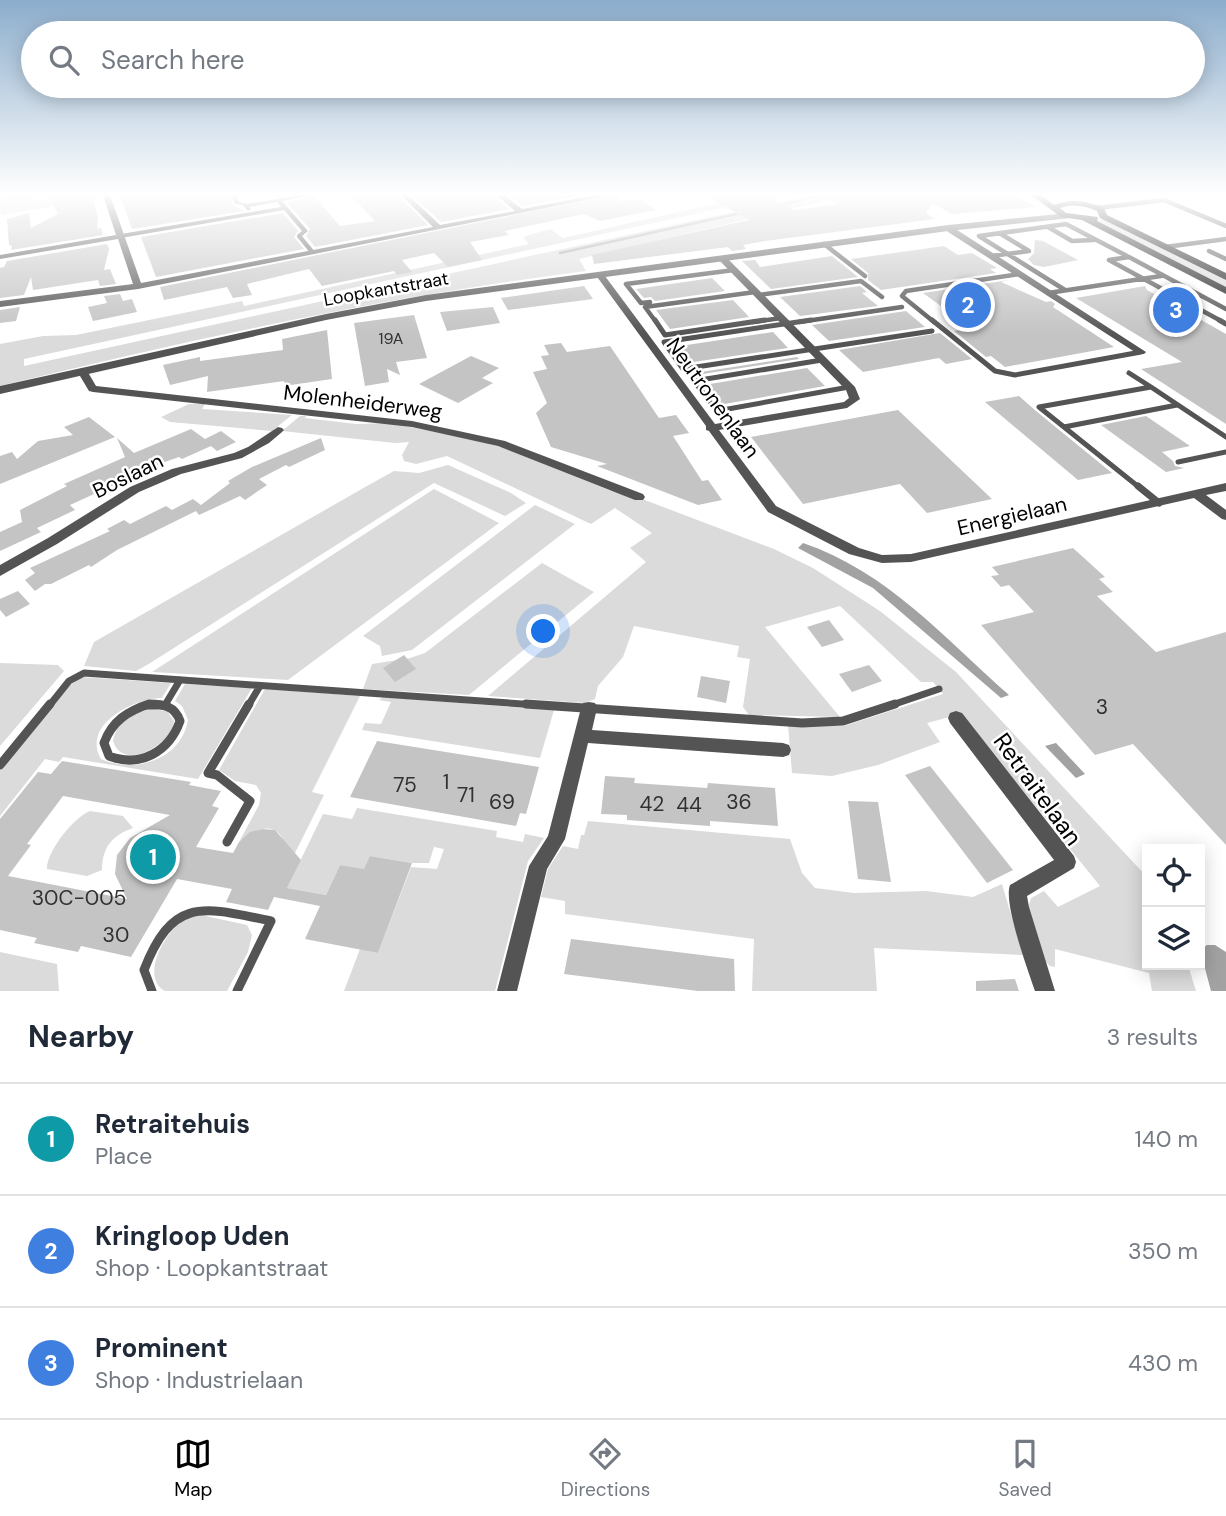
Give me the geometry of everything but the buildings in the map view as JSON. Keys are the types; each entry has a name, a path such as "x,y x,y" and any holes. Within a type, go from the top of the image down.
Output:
{"main road":[{"path":"1129,241 1226,291"},
{"path":"1154,241 1226,277"}],"street":[{"path":"0,257 91,241"},
{"path":"123,241 138,286"},
{"path":"303,241 313,253"},
{"path":"0,304 138,286 372,241"},
{"name":"Loopkantstraat","path":"0,390 326,317 426,298 845,241"},
{"path":"968,241 1140,352"},
{"path":"710,428 847,405 855,399 849,387 722,258"},
{"name":"Neutronenlaan","path":"599,274 772,509 809,529"},
{"name":"Molenheiderweg","path":"82,370 93,389 412,424 501,443 639,497"},
{"name":"Boslaan","path":"0,571 57,539 140,486 163,476 236,458 256,449 278,430"},
{"name":"Energielaan","path":"809,529 854,551 882,559 911,558 1226,487"},
{"path":"1197,494 1226,516"},
{"path":"507,991 538,866 556,839 589,708"},
{"name":"Retraitelaan","path":"956,718 1067,862 1017,891 1019,907 1045,991"},
{"path":"581,736 783,751"}],"lane":[{"path":"987,241 1065,290"},
{"path":"991,256 1029,251 1013,241"},
{"path":"1098,241 1226,309"},
{"path":"1165,247 1209,241"},
{"path":"824,244 865,276"},
{"path":"1209,251 1226,259"},
{"path":"1129,257 1109,260 1226,324"},
{"path":"734,270 626,284 641,303 861,281 882,297"},
{"path":"1019,274 906,291 902,296 995,371 1003,374 1015,375 1140,352"},
{"path":"1048,293 1163,276"},
{"path":"755,292 645,307 665,335 902,307"},
{"path":"784,321 664,342 683,369 932,331"},
{"path":"822,360 694,382 716,411 849,387"},
{"path":"1129,373 1226,437"},
{"path":"1151,387 1039,408 1159,502"},
{"path":"1064,427 1177,405"},
{"path":"1178,462 1226,452"},
{"path":"0,765 69,681 84,673 802,723 843,721 939,689"},
{"path":"165,705 180,680"},
{"path":"227,842 250,801 217,775 208,773 260,686"},
{"path":"165,705 174,709 180,721 179,729 167,746 158,753 136,761 116,760 109,756 104,743 106,734 118,719 138,707 165,705"},
{"path":"152,991 144,970 164,926 185,912 202,909 271,921 237,991"}],"shaded area":[{"path":"527,241 569,241 24,359 24,366 598,241 654,241 579,259 586,271 438,293 291,320 0,386 0,344 43,336 76,335 242,301 244,306 529,244"},
{"path":"1132,241 1150,241 1226,279 1226,287"},
{"path":"189,404 205,404 202,409 292,415 272,431 170,422 161,417"},
{"path":"300,416 306,416 305,418 356,424 390,423 472,439 501,447 609,490 621,491 774,549 813,568 880,611 956,672 1142,872 1142,970 1190,970 1196,991 1152,991 1149,973 1055,949 1055,967 1045,961 1028,908 1031,898 1044,891 1058,907 1100,886 961,714 927,723 940,742 878,765 832,776 792,773 788,725 844,726 943,694 933,682 921,682 840,606 765,627 840,717 749,715 743,707 750,659 737,657 739,646 634,626 623,657 598,686 595,699 585,703 488,696 646,562 630,548 652,533 615,508 591,524 447,456 416,464 404,461 402,455 409,442 395,443 282,431"},
{"path":"448,465 511,493 526,503 505,516 434,483 136,671 84,666 94,642 394,471 419,473"},
{"path":"434,489 499,523 288,680 152,672"},
{"path":"535,505 575,524 412,650 382,656 380,646 363,636"},
{"path":"803,543 862,571 914,608 1009,695 1001,698 873,588 798,548"},
{"path":"542,563 594,592 469,695 363,689 372,664 425,653"},
{"path":"0,663 58,665 64,671 0,746"},
{"path":"81,677 171,683 162,698 125,708 104,725 98,735 97,747 101,759 128,765 142,764 166,754 184,734 188,720 182,706 175,701 185,684 252,688 198,779 63,757 59,762 45,759 0,816 0,770 68,687"},
{"path":"265,689 360,696 312,792 324,795 290,863 281,836 276,831 266,828 239,842 259,805 261,793 256,785 235,781 219,770"},
{"path":"383,697 554,710 540,758 362,730 365,723 381,724 391,702 379,700"},
{"path":"151,709 167,711 174,721 164,739 146,752 135,755 118,750 113,741 122,724 132,716"},
{"path":"1056,743 1085,774 1076,778 1045,746"},
{"path":"357,808 497,831 496,837 523,842 525,834 544,838 528,861 495,991 344,991 360,949 378,953 411,867 437,869 444,849 434,847 429,863 370,856 367,870 340,865 326,895 287,888 323,814 352,819"},
{"path":"90,811 123,816 133,828 119,834 110,843 104,855 102,870 87,876 47,869 51,854 62,836 76,820"},
{"path":"588,821 790,839 802,873 815,888 854,893 926,891 973,897 1002,884 1023,955 874,948 877,991 752,991 754,939 565,914 565,901 541,897 548,869 563,846 578,849"},
{"path":"201,915 247,925 252,935 248,952 227,991 165,991 154,975 163,943 177,925 188,918"},
{"path":"1215,945 1226,952 1226,991 1211,991 1205,969 1205,946"},
{"path":"0,952 57,964 59,991 0,991"}],"waterway":[{"path":"560,253 613,241"}],"place":[{"name":"Kringloop Uden","path":"968,305"},
{"name":"Prominent","path":"1176,310"},
{"name":"Retraitehuis","path":"153,857"}]}
